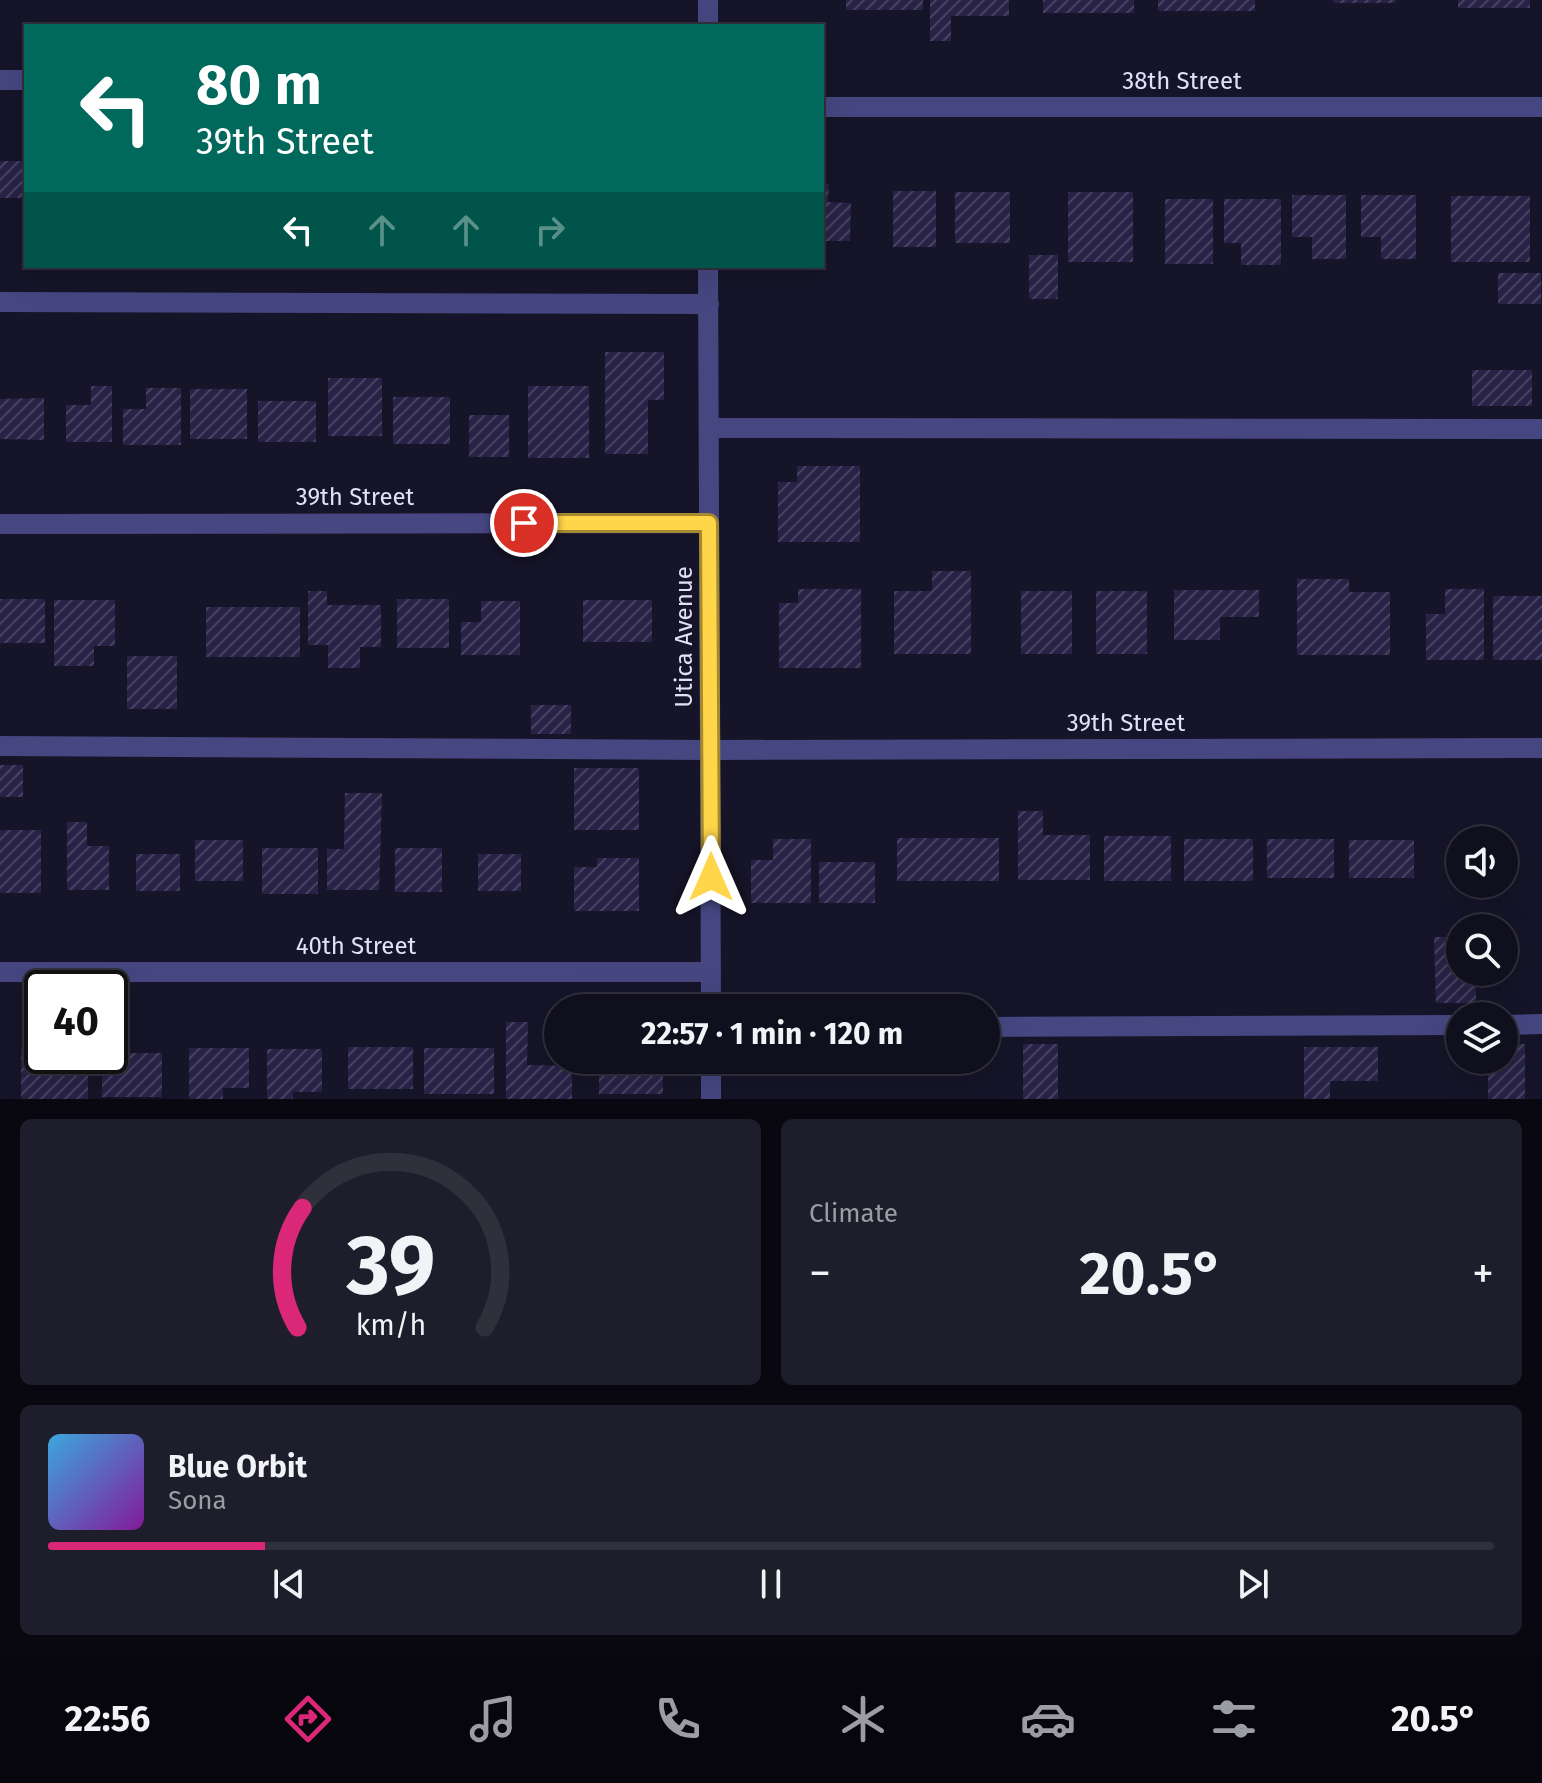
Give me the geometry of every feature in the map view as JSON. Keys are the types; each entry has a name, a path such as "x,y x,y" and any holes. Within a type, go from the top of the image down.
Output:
{"street":[{"path":"708,0 708,24"},
{"path":"0,80 24,80"},
{"name":"38th Street","path":"824,107 1542,107"},
{"name":"Utica Avenue","path":"708,268 711,994"},
{"path":"0,302 709,304"},
{"path":"709,428 1542,429"},
{"name":"39th Street","path":"0,524 709,523"},
{"name":"39th Street","path":"0,746 710,750 1542,748"},
{"name":"40th Street","path":"0,972 711,972"},
{"path":"1518,1025 1542,1024"},
{"path":"1000,1027 1446,1025"},
{"path":"711,1074 711,1099"}],"building":[{"path":"846,0 923,0 923,10 846,10"},
{"path":"930,0 1009,0 1009,16 951,16 951,41 930,41"},
{"path":"1043,0 1134,0 1134,13 1043,13"},
{"path":"1158,0 1255,0 1255,11 1158,11"},
{"path":"1333,0 1396,0 1396,3 1333,3"},
{"path":"1458,0 1530,0 1530,8 1458,8"},
{"path":"0,161 24,161 24,198 0,198"},
{"path":"824,184 829,184 828,202 851,203 850,241 824,241"},
{"path":"893,191 936,191 936,247 893,247"},
{"path":"955,192 1010,192 1010,243 955,243"},
{"path":"1068,192 1133,192 1133,262 1068,262"},
{"path":"1292,195 1346,195 1346,259 1312,259 1312,237 1292,237"},
{"path":"1361,195 1416,195 1416,259 1381,259 1381,237 1361,237"},
{"path":"1451,196 1530,196 1530,262 1451,262"},
{"path":"1165,199 1213,199 1213,264 1165,264"},
{"path":"1224,199 1281,199 1281,265 1241,265 1241,243 1224,243"},
{"path":"1029,255 1058,255 1058,299 1029,299"},
{"path":"1498,273 1541,273 1541,304 1498,304"},
{"path":"605,352 664,352 664,400 648,400 648,454 605,454"},
{"path":"1472,370 1532,370 1532,406 1472,406"},
{"path":"328,378 382,378 382,436 328,436"},
{"path":"91,386 112,386 112,442 66,442 66,405 91,405"},
{"path":"528,386 589,386 589,458 528,458"},
{"path":"146,388 181,388 181,445 123,445 123,409 146,409"},
{"path":"190,389 247,389 247,439 190,439"},
{"path":"393,397 450,397 450,444 393,444"},
{"path":"44,398 44,440 0,439 0,399"},
{"path":"258,401 316,401 316,442 258,442"},
{"path":"469,415 509,415 509,457 469,457"},
{"path":"797,466 860,466 860,542 778,542 778,482 797,482"},
{"path":"932,571 971,571 971,654 894,654 894,591 932,591"},
{"path":"1297,579 1349,579 1349,592 1390,592 1390,655 1297,655"},
{"path":"798,589 861,589 861,668 779,668 779,603 798,603"},
{"path":"1445,589 1484,589 1484,660 1426,660 1426,614 1445,614"},
{"path":"1174,590 1259,590 1259,617 1220,617 1220,640 1174,640"},
{"path":"308,591 327,591 327,605 381,605 381,647 360,647 360,668 328,668 328,645 308,645"},
{"path":"1021,591 1072,591 1072,654 1021,654"},
{"path":"1096,591 1147,591 1147,654 1096,654"},
{"path":"1493,596 1542,596 1542,660 1493,660"},
{"path":"0,599 45,599 45,643 0,643"},
{"path":"397,599 449,599 449,648 397,648"},
{"path":"54,600 115,600 115,646 94,646 94,666 54,666"},
{"path":"583,600 652,600 652,642 583,642"},
{"path":"481,601 520,601 520,655 461,655 461,622 481,622"},
{"path":"206,607 300,607 300,657 206,657"},
{"path":"127,656 177,656 177,709 127,709"},
{"path":"531,705 571,705 571,734 531,734"},
{"path":"0,765 23,765 23,797 0,797"},
{"path":"574,768 639,768 639,830 574,830"},
{"path":"345,793 382,793 379,890 327,890 327,849 344,849"},
{"path":"1018,811 1043,811 1043,835 1090,835 1090,880 1018,880"},
{"path":"67,822 87,822 87,846 109,846 109,890 67,890"},
{"path":"0,830 41,830 41,893 0,893"},
{"path":"1104,836 1171,836 1171,881 1104,881"},
{"path":"897,838 999,838 999,881 897,881"},
{"path":"773,839 811,839 811,903 751,903 751,860 773,860"},
{"path":"1184,839 1253,839 1253,881 1184,881"},
{"path":"1267,839 1334,839 1334,878 1267,878"},
{"path":"195,840 243,840 243,881 195,881"},
{"path":"1349,840 1414,840 1414,878 1349,878"},
{"path":"262,848 318,848 318,894 262,894"},
{"path":"395,848 442,848 442,892 395,892"},
{"path":"136,854 180,854 180,891 136,891"},
{"path":"478,854 521,854 521,891 478,891"},
{"path":"597,858 639,858 639,911 574,911 574,867 597,867"},
{"path":"819,862 875,862 875,903 819,903"},
{"path":"1434,937 1446,937 1446,986 1476,986 1476,1002 1436,1003"},
{"path":"506,1022 528,1022 527,1065 544,1065 544,1074 572,1074 572,1099 506,1099"},
{"path":"1023,1044 1058,1044 1058,1099 1023,1099"},
{"path":"1518,1044 1525,1044 1525,1099 1488,1099 1488,1074 1518,1074"},
{"path":"348,1047 413,1047 413,1089 348,1089"},
{"path":"1304,1047 1378,1047 1378,1081 1330,1081 1330,1099 1304,1099"},
{"path":"189,1048 249,1048 249,1088 223,1088 223,1099 189,1099"},
{"path":"424,1048 494,1048 494,1094 424,1094"},
{"path":"21,1049 24,1049 24,1074 88,1074 88,1099 21,1099"},
{"path":"267,1049 322,1049 322,1092 293,1092 293,1099 267,1099"},
{"path":"128,1053 162,1053 162,1097 102,1097 102,1074 128,1074"},
{"path":"599,1074 663,1074 663,1094 599,1094"}],"route":[{"path":"524,523 709,523 711,877"}]}
